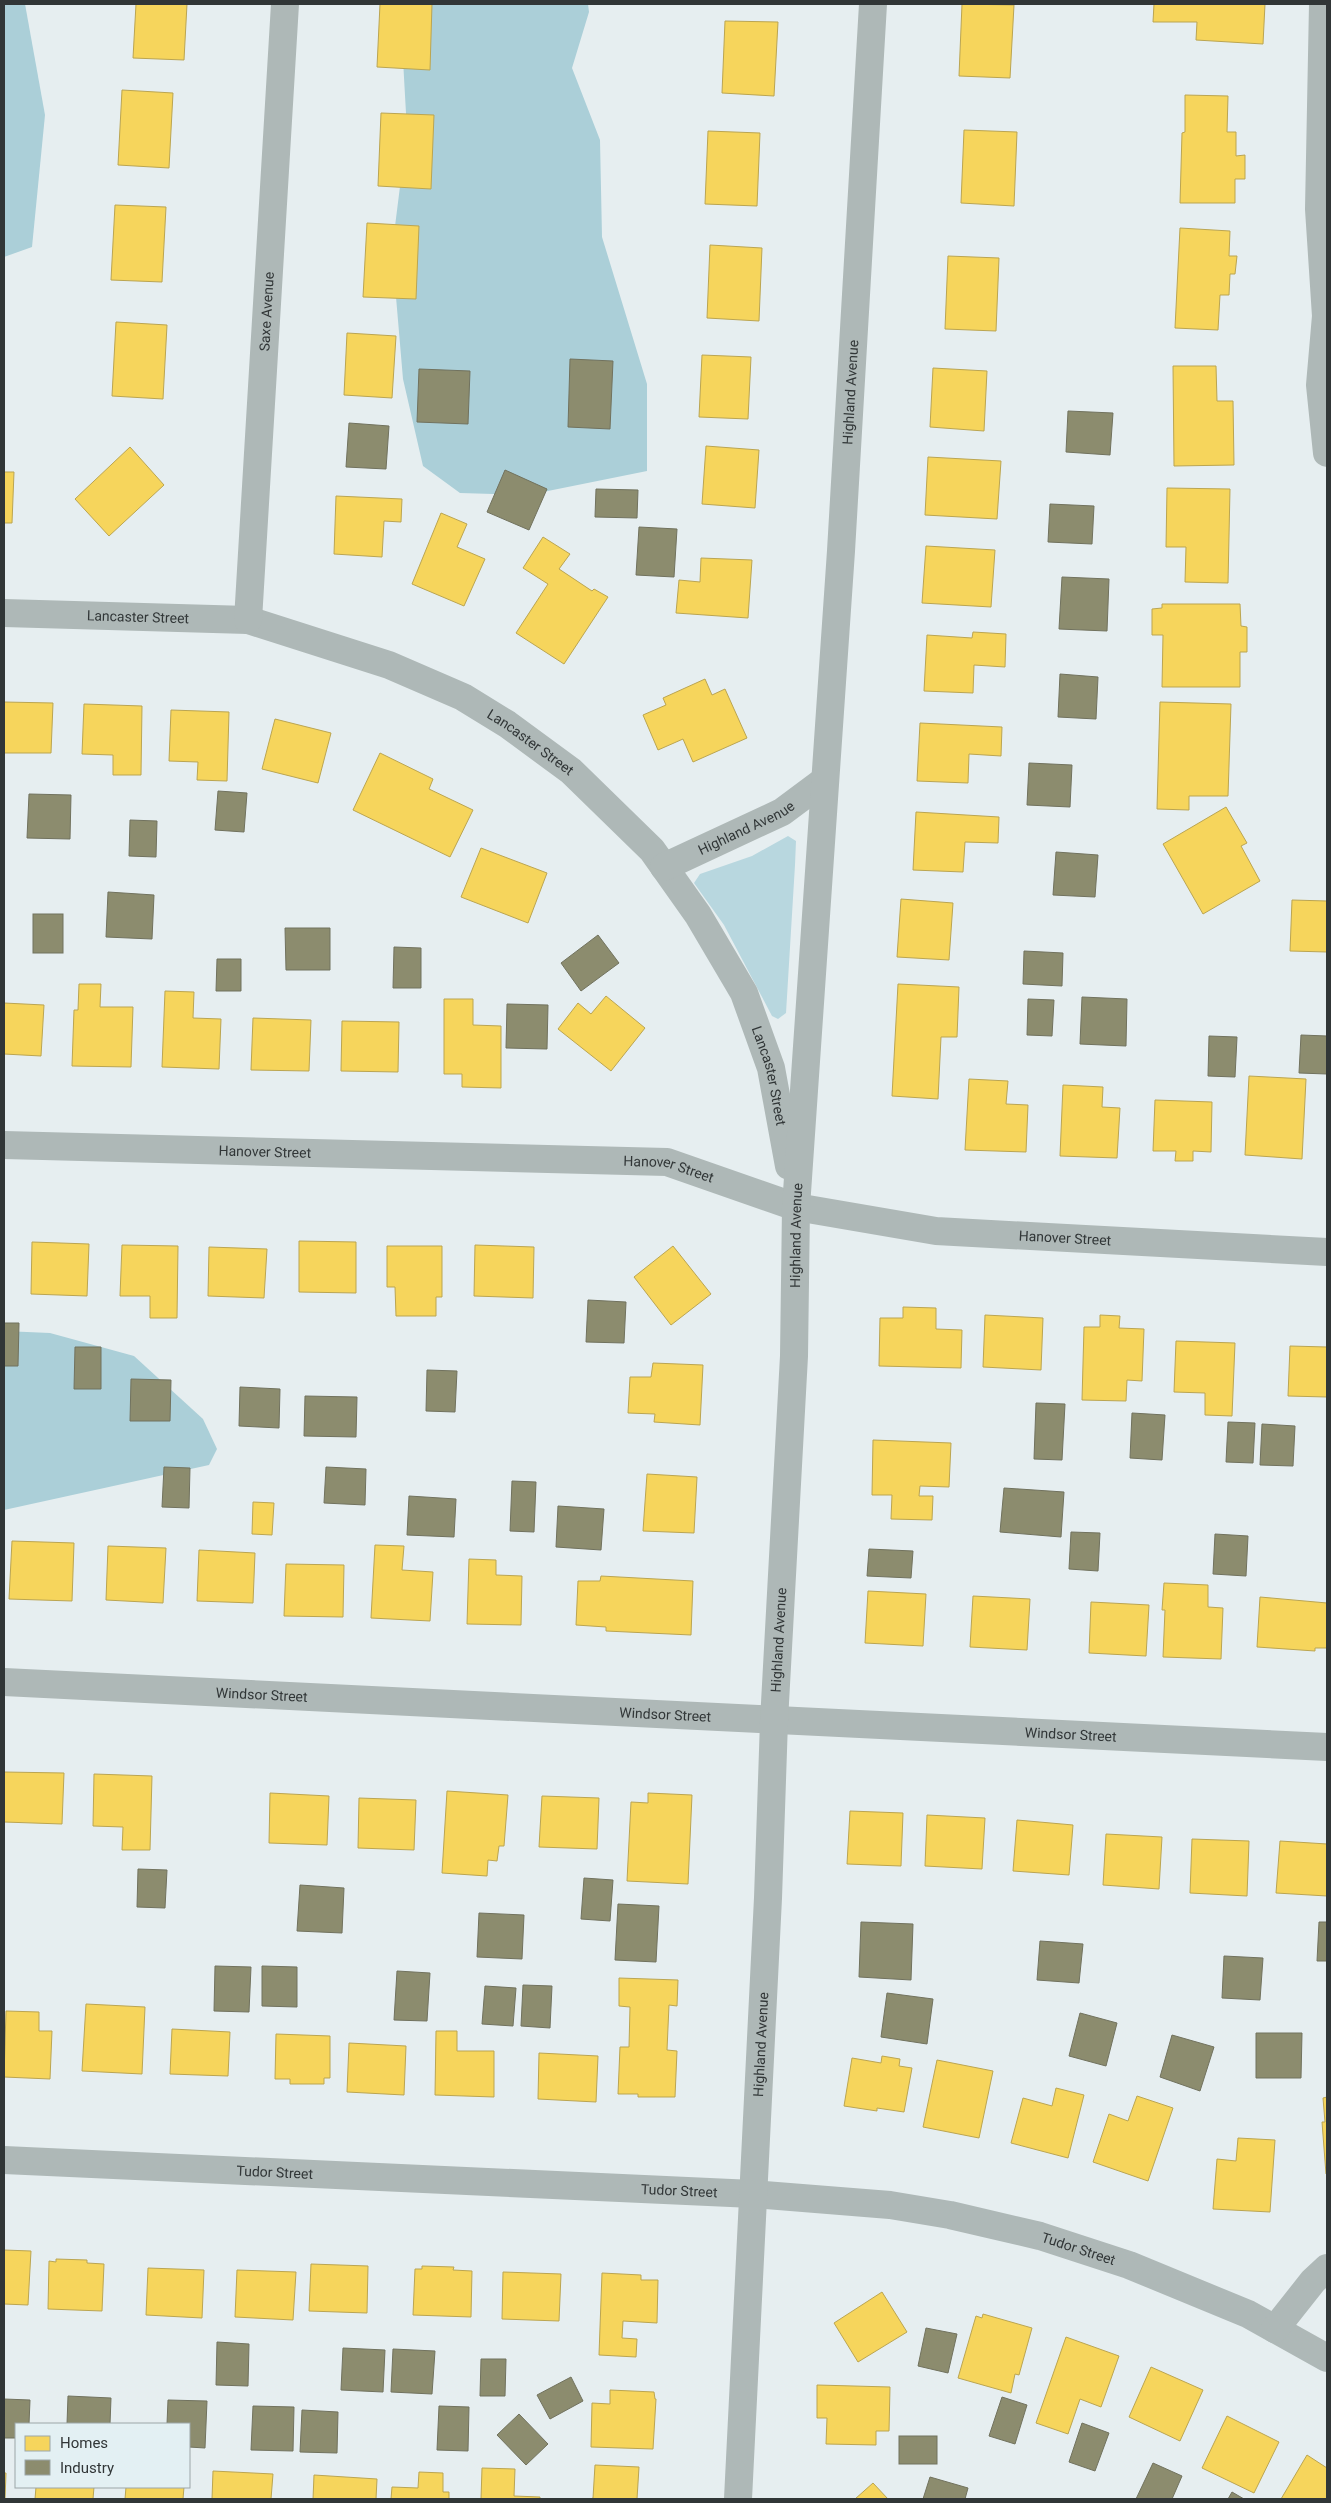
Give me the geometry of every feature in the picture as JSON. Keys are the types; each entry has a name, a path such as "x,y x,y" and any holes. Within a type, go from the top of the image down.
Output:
{"street":[{"name":"Saxe Avenue","path":"248,620 284,4"},
{"name":"Highland Avenue","path":"738,2499 768,1907 774,1721 793,1365 796,1207 825,780 873,4"},
{"path":"1323,4 1319,209 1325,260 1326,316 1320,385 1327,453"},
{"name":"Lancaster Street","path":"4,613 248,620 389,665 462,697 507,724 571,771 652,850 698,915 744,993 771,1068 796,1207"},
{"name":"Highland Avenue","path":"664,867 782,812 825,780"},
{"name":"Hanover Street","path":"4,1145 667,1162 796,1207 936,1231 1327,1252"},
{"name":"Windsor Street","path":"4,1682 774,1721 1327,1746"},
{"name":"Tudor Street","path":"4,2160 753,2194 890,2205 950,2215 1040,2236 1129,2265 1248,2314 1327,2358"},
{"path":"1275,2329 1313,2280 1327,2268"}],"shaded area":[{"path":"4,4 25,4 45,115 32,247 4,257"},
{"path":"412,4 588,4 589,12 572,68 600,140 602,237 647,384 647,471 528,495 460,493 423,466 403,379 392,250 407,131 401,24"},
{"path":"788,836 796,841 795,865 786,1013 778,1019 772,1016 724,925 694,883 700,874 752,856"},
{"path":"4,1331 50,1333 134,1356 203,1419 217,1449 209,1465 4,1510"}],"building: Homes":[{"path":"136,4 187,4 184,60 133,58"},
{"path":"380,4 432,4 430,70 377,67"},
{"path":"962,4 1014,5 1010,78 959,76"},
{"path":"1154,4 1265,4 1263,44 1196,40 1197,22 1153,22"},
{"path":"725,21 778,22 774,96 722,93"},
{"path":"122,90 173,93 169,168 118,165"},
{"path":"1185,95 1228,96 1227,132 1236,132 1236,156 1245,155 1245,179 1235,179 1235,203 1180,203 1182,133 1185,132"},
{"path":"381,113 434,115 431,189 378,186"},
{"path":"964,130 1017,132 1014,206 961,203"},
{"path":"708,131 760,133 757,206 705,204"},
{"path":"115,205 166,207 162,282 111,280"},
{"path":"367,223 419,226 416,299 363,297"},
{"path":"1180,228 1230,231 1229,256 1237,256 1235,274 1230,274 1229,295 1220,295 1218,330 1175,328"},
{"path":"710,245 762,248 759,321 707,318"},
{"path":"948,256 999,258 996,331 945,329"},
{"path":"116,322 167,325 163,399 112,396"},
{"path":"347,333 396,336 392,398 344,395"},
{"path":"702,355 751,357 748,419 699,417"},
{"path":"1173,366 1216,366 1217,401 1233,401 1234,465 1174,466"},
{"path":"933,368 987,371 984,431 930,427"},
{"path":"706,446 759,450 755,508 702,504"},
{"path":"130,447 164,485 109,536 75,499"},
{"path":"928,457 1001,461 997,519 925,515"},
{"path":"4,472 14,472 12,523 4,523"},
{"path":"1167,488 1230,489 1228,583 1185,582 1186,547 1166,547"},
{"path":"336,496 402,499 401,522 384,521 382,557 334,554"},
{"path":"441,513 467,524 457,547 485,559 464,606 412,584"},
{"path":"543,537 570,554 559,569 592,591 594,589 608,597 564,664 516,633 548,584 523,568"},
{"path":"926,546 995,550 991,607 922,603"},
{"path":"701,558 752,560 748,618 676,613 679,580 700,582"},
{"path":"1162,604 1240,604 1241,626 1247,627 1247,652 1240,652 1240,687 1162,687 1163,635 1152,635 1152,609 1162,608"},
{"path":"973,632 1006,634 1005,667 974,665 973,693 924,691 927,635 972,638"},
{"path":"705,679 712,695 725,689 747,738 693,762 683,739 658,750 643,715 666,705 663,698"},
{"path":"4,702 53,703 51,753 4,753"},
{"path":"1160,702 1231,704 1228,796 1189,796 1189,810 1157,809"},
{"path":"84,704 142,706 141,775 113,775 113,755 82,754"},
{"path":"171,710 229,712 227,781 197,780 198,762 169,761"},
{"path":"275,719 331,733 318,783 262,769"},
{"path":"920,723 1002,727 1001,756 969,754 968,783 917,781"},
{"path":"380,753 433,779 429,789 473,810 450,857 353,810"},
{"path":"1226,807 1247,843 1241,846 1260,881 1203,914 1163,844"},
{"path":"916,812 999,817 998,843 965,842 963,872 913,870"},
{"path":"481,848 547,873 528,923 461,897"},
{"path":"901,899 953,903 949,960 897,957"},
{"path":"1292,900 1327,901 1327,952 1290,951"},
{"path":"79,984 101,984 100,1007 133,1007 131,1067 72,1066 74,1010 78,1010"},
{"path":"898,984 959,987 957,1037 941,1037 938,1099 892,1096"},
{"path":"165,991 194,992 193,1018 221,1019 219,1069 162,1067"},
{"path":"606,996 645,1028 611,1071 558,1029 578,1003 591,1014"},
{"path":"444,999 473,999 473,1025 501,1026 501,1088 462,1087 462,1074 444,1074"},
{"path":"4,1003 44,1005 41,1056 4,1054"},
{"path":"253,1018 311,1020 309,1071 251,1070"},
{"path":"342,1021 399,1022 398,1072 341,1071"},
{"path":"1249,1076 1306,1079 1302,1159 1245,1155"},
{"path":"969,1079 1008,1081 1006,1104 1028,1105 1026,1152 965,1150"},
{"path":"1063,1085 1103,1087 1102,1107 1120,1108 1117,1158 1060,1156"},
{"path":"1155,1100 1212,1102 1211,1152 1193,1151 1193,1161 1175,1161 1176,1151 1153,1151"},
{"path":"299,1241 356,1242 356,1293 299,1292"},
{"path":"32,1242 89,1244 87,1296 31,1294"},
{"path":"122,1245 178,1246 177,1318 150,1318 150,1296 120,1296"},
{"path":"475,1245 534,1247 533,1298 474,1296"},
{"path":"387,1246 442,1246 442,1297 436,1297 436,1316 396,1316 395,1287 387,1287"},
{"path":"673,1246 711,1294 671,1325 634,1277"},
{"path":"209,1247 267,1249 264,1298 208,1296"},
{"path":"903,1307 936,1308 936,1329 962,1330 961,1368 879,1366 880,1318 903,1318"},
{"path":"985,1315 1043,1318 1041,1370 983,1367"},
{"path":"1100,1315 1120,1316 1119,1328 1144,1329 1142,1381 1127,1380 1126,1401 1082,1400 1084,1327 1100,1327"},
{"path":"1176,1341 1235,1343 1232,1416 1205,1415 1205,1393 1174,1392"},
{"path":"1290,1346 1327,1347 1327,1397 1288,1396"},
{"path":"653,1363 703,1365 700,1425 654,1422 655,1414 628,1413 630,1377 651,1377"},
{"path":"873,1440 951,1443 949,1487 920,1486 919,1496 933,1496 932,1520 891,1519 892,1495 872,1495"},
{"path":"647,1474 697,1477 694,1533 643,1531"},
{"path":"253,1502 274,1503 272,1535 252,1534"},
{"path":"12,1541 74,1543 72,1601 9,1599"},
{"path":"375,1545 404,1546 402,1570 433,1572 430,1621 371,1618"},
{"path":"108,1546 166,1548 163,1603 106,1600"},
{"path":"199,1550 255,1553 253,1603 197,1601"},
{"path":"469,1559 496,1560 496,1575 522,1576 521,1625 467,1624"},
{"path":"286,1564 344,1565 343,1617 284,1616"},
{"path":"601,1576 693,1581 691,1635 606,1631 606,1627 576,1625 578,1581 600,1581"},
{"path":"1164,1583 1208,1585 1208,1607 1223,1608 1221,1659 1163,1657 1165,1610 1162,1610"},
{"path":"868,1591 926,1594 923,1646 865,1643"},
{"path":"973,1596 1030,1599 1027,1650 970,1647"},
{"path":"1260,1597 1327,1603 1327,1648 1315,1648 1315,1651 1257,1647"},
{"path":"1091,1602 1149,1605 1146,1656 1089,1653"},
{"path":"4,1772 64,1773 62,1824 4,1822"},
{"path":"94,1774 152,1776 150,1850 122,1850 123,1827 93,1826"},
{"path":"447,1791 508,1795 504,1846 499,1846 497,1861 488,1860 487,1876 442,1873"},
{"path":"270,1793 329,1796 327,1845 269,1843"},
{"path":"648,1793 692,1795 688,1884 627,1881 631,1802 648,1803"},
{"path":"542,1796 599,1798 597,1849 539,1847"},
{"path":"359,1798 416,1800 414,1850 358,1848"},
{"path":"850,1811 903,1813 901,1866 847,1864"},
{"path":"927,1815 985,1818 982,1869 925,1866"},
{"path":"1017,1820 1073,1825 1069,1875 1013,1871"},
{"path":"1106,1834 1162,1837 1159,1889 1103,1885"},
{"path":"1192,1839 1249,1841 1247,1896 1190,1893"},
{"path":"1280,1841 1327,1844 1327,1896 1276,1893"},
{"path":"619,1978 678,1980 677,2006 669,2005 667,2050 677,2051 675,2097 638,2097 638,2094 618,2094 620,2047 629,2047 630,2007 619,2006"},
{"path":"86,2004 145,2007 142,2074 82,2071"},
{"path":"6,2011 39,2012 39,2031 52,2031 50,2079 4,2077"},
{"path":"172,2029 230,2032 228,2076 170,2074"},
{"path":"436,2031 457,2031 457,2051 494,2051 494,2097 435,2095"},
{"path":"276,2034 330,2036 330,2078 324,2078 324,2084 290,2084 290,2079 275,2079"},
{"path":"349,2043 406,2046 404,2095 347,2092"},
{"path":"539,2053 598,2056 596,2102 538,2099"},
{"path":"882,2056 900,2059 899,2066 912,2068 904,2112 877,2108 877,2111 844,2106 852,2058 881,2063"},
{"path":"937,2060 993,2071 979,2138 923,2127"},
{"path":"1056,2088 1084,2095 1068,2158 1011,2143 1023,2098 1052,2106"},
{"path":"1137,2096 1173,2108 1148,2181 1093,2162 1109,2114 1128,2121"},
{"path":"1327,2097 1326,2174 1322,2122 1325,2122 1323,2098"},
{"path":"1238,2138 1275,2140 1270,2212 1213,2209 1217,2159 1236,2161"},
{"path":"4,2250 31,2251 28,2305 4,2304"},
{"path":"56,2259 87,2260 87,2263 104,2264 102,2311 48,2309 49,2261 56,2262"},
{"path":"311,2264 368,2266 367,2313 309,2311"},
{"path":"422,2266 454,2267 453,2270 472,2271 471,2317 413,2315 415,2269 422,2269"},
{"path":"148,2268 204,2270 202,2318 146,2315"},
{"path":"237,2270 296,2272 293,2320 235,2317"},
{"path":"503,2272 561,2274 559,2321 502,2319"},
{"path":"602,2273 641,2275 641,2280 658,2280 657,2323 623,2321 622,2338 637,2339 636,2357 599,2355"},
{"path":"882,2292 907,2332 858,2362 834,2323"},
{"path":"983,2314 1032,2328 1019,2375 1015,2374 1011,2393 958,2378 976,2316 982,2318"},
{"path":"1066,2337 1119,2356 1101,2407 1080,2399 1068,2434 1036,2423"},
{"path":"1151,2367 1203,2390 1180,2441 1129,2417"},
{"path":"817,2385 890,2387 889,2431 876,2431 876,2445 826,2444 827,2418 817,2418"},
{"path":"610,2390 654,2392 656,2399 653,2449 591,2447 592,2403 610,2404"},
{"path":"1227,2416 1279,2442 1254,2493 1202,2468"},
{"path":"1307,2455 1327,2468 1327,2499 1281,2499"},
{"path":"595,2465 639,2467 637,2499 591,2499 593,2498"},
{"path":"482,2468 515,2469 514,2496 540,2497 540,2499 481,2499"},
{"path":"213,2471 273,2474 271,2499 212,2499"},
{"path":"419,2472 443,2473 443,2492 449,2492 449,2499 391,2499 392,2487 418,2488"},
{"path":"4,2473 6,2473 5,2499 4,2499"},
{"path":"314,2475 377,2479 376,2499 313,2499"},
{"path":"873,2483 888,2499 855,2499"},
{"path":"36,2488 94,2488 93,2499 35,2499"},
{"path":"126,2488 184,2488 183,2499 125,2499"}],"building: Industry":[{"path":"570,359 613,361 610,429 568,427"},
{"path":"419,369 470,371 468,424 417,422"},
{"path":"1068,411 1113,413 1110,455 1066,452"},
{"path":"349,423 389,426 386,469 346,467"},
{"path":"505,470 547,489 529,530 487,512"},
{"path":"596,489 638,490 637,518 595,517"},
{"path":"1050,504 1094,506 1092,544 1048,542"},
{"path":"639,527 677,529 674,577 636,575"},
{"path":"1062,577 1109,579 1107,631 1059,629"},
{"path":"1060,674 1098,677 1096,719 1058,717"},
{"path":"1029,763 1072,765 1070,807 1027,805"},
{"path":"218,791 247,793 244,832 215,830"},
{"path":"29,794 71,795 70,839 27,838"},
{"path":"130,820 157,821 156,857 129,856"},
{"path":"1056,852 1098,855 1095,897 1053,895"},
{"path":"108,892 154,895 152,939 106,937"},
{"path":"33,914 63,914 63,953 33,953"},
{"path":"285,928 330,928 330,970 286,970"},
{"path":"598,935 619,963 581,991 561,963"},
{"path":"394,947 421,948 421,988 393,988"},
{"path":"1024,951 1063,953 1062,986 1023,984"},
{"path":"217,959 241,959 241,991 216,991"},
{"path":"1082,997 1127,999 1126,1046 1080,1044"},
{"path":"1028,999 1054,1000 1052,1036 1027,1035"},
{"path":"507,1004 548,1005 547,1049 506,1048"},
{"path":"1301,1035 1327,1036 1327,1074 1299,1073"},
{"path":"1209,1036 1237,1037 1235,1077 1208,1076"},
{"path":"588,1300 626,1302 624,1343 586,1342"},
{"path":"4,1323 19,1323 18,1366 4,1366"},
{"path":"75,1347 101,1347 101,1389 74,1389"},
{"path":"427,1370 457,1371 455,1412 426,1411"},
{"path":"131,1379 171,1380 170,1421 130,1421"},
{"path":"240,1387 280,1389 279,1428 239,1426"},
{"path":"305,1396 357,1397 356,1437 304,1436"},
{"path":"1036,1403 1065,1404 1062,1460 1034,1459"},
{"path":"1132,1413 1165,1415 1162,1460 1130,1458"},
{"path":"1228,1422 1255,1423 1253,1463 1226,1462"},
{"path":"1262,1424 1295,1426 1293,1466 1260,1465"},
{"path":"164,1467 190,1468 189,1508 162,1507"},
{"path":"326,1467 366,1469 365,1505 324,1503"},
{"path":"512,1481 536,1482 534,1532 510,1531"},
{"path":"1004,1488 1064,1492 1061,1537 1000,1532"},
{"path":"409,1496 456,1499 454,1537 407,1535"},
{"path":"558,1506 604,1509 601,1550 556,1547"},
{"path":"1071,1532 1100,1533 1098,1571 1069,1569"},
{"path":"1215,1534 1248,1536 1246,1576 1213,1574"},
{"path":"869,1549 913,1551 911,1578 867,1576"},
{"path":"138,1869 167,1870 165,1908 137,1907"},
{"path":"584,1878 613,1880 610,1921 581,1919"},
{"path":"300,1885 344,1888 342,1933 297,1931"},
{"path":"618,1904 659,1906 656,1962 615,1960"},
{"path":"479,1913 524,1915 522,1959 477,1957"},
{"path":"861,1922 913,1924 911,1980 859,1977"},
{"path":"1319,1922 1327,1922 1327,1961 1317,1961"},
{"path":"1040,1941 1083,1944 1079,1983 1037,1980"},
{"path":"1224,1956 1263,1958 1260,2000 1222,1998"},
{"path":"215,1966 251,1967 249,2012 214,2011"},
{"path":"262,1966 297,1967 297,2007 262,2006"},
{"path":"397,1971 430,1973 427,2021 394,2020"},
{"path":"523,1985 552,1986 550,2028 521,2026"},
{"path":"485,1986 516,1988 513,2026 482,2024"},
{"path":"887,1993 933,1999 927,2044 881,2037"},
{"path":"1080,2013 1117,2023 1106,2066 1069,2056"},
{"path":"1256,2033 1302,2033 1301,2078 1256,2078"},
{"path":"1172,2035 1214,2047 1200,2091 1160,2077"},
{"path":"926,2328 957,2334 948,2373 918,2366"},
{"path":"217,2342 249,2344 248,2386 216,2385"},
{"path":"343,2348 385,2350 383,2392 341,2390"},
{"path":"393,2349 435,2351 432,2394 391,2392"},
{"path":"481,2359 506,2359 505,2396 480,2396"},
{"path":"571,2377 583,2401 550,2419 537,2395"},
{"path":"68,2396 111,2398 110,2423 67,2423"},
{"path":"1002,2397 1027,2405 1015,2444 989,2436"},
{"path":"4,2399 30,2400 29,2423 15,2423 15,2438 4,2438"},
{"path":"168,2400 207,2401 205,2448 190,2447 190,2423 167,2423"},
{"path":"253,2406 294,2407 293,2451 251,2450"},
{"path":"439,2406 469,2407 468,2451 437,2450"},
{"path":"302,2410 338,2412 337,2453 300,2452"},
{"path":"519,2414 548,2444 526,2465 497,2435"},
{"path":"1082,2423 1109,2433 1095,2471 1069,2462"},
{"path":"899,2436 937,2436 937,2464 899,2464"},
{"path":"1153,2463 1182,2476 1172,2499 1136,2499"},
{"path":"930,2477 968,2488 965,2499 923,2499"},
{"path":"1232,2492 1244,2499 1228,2499"}]}
